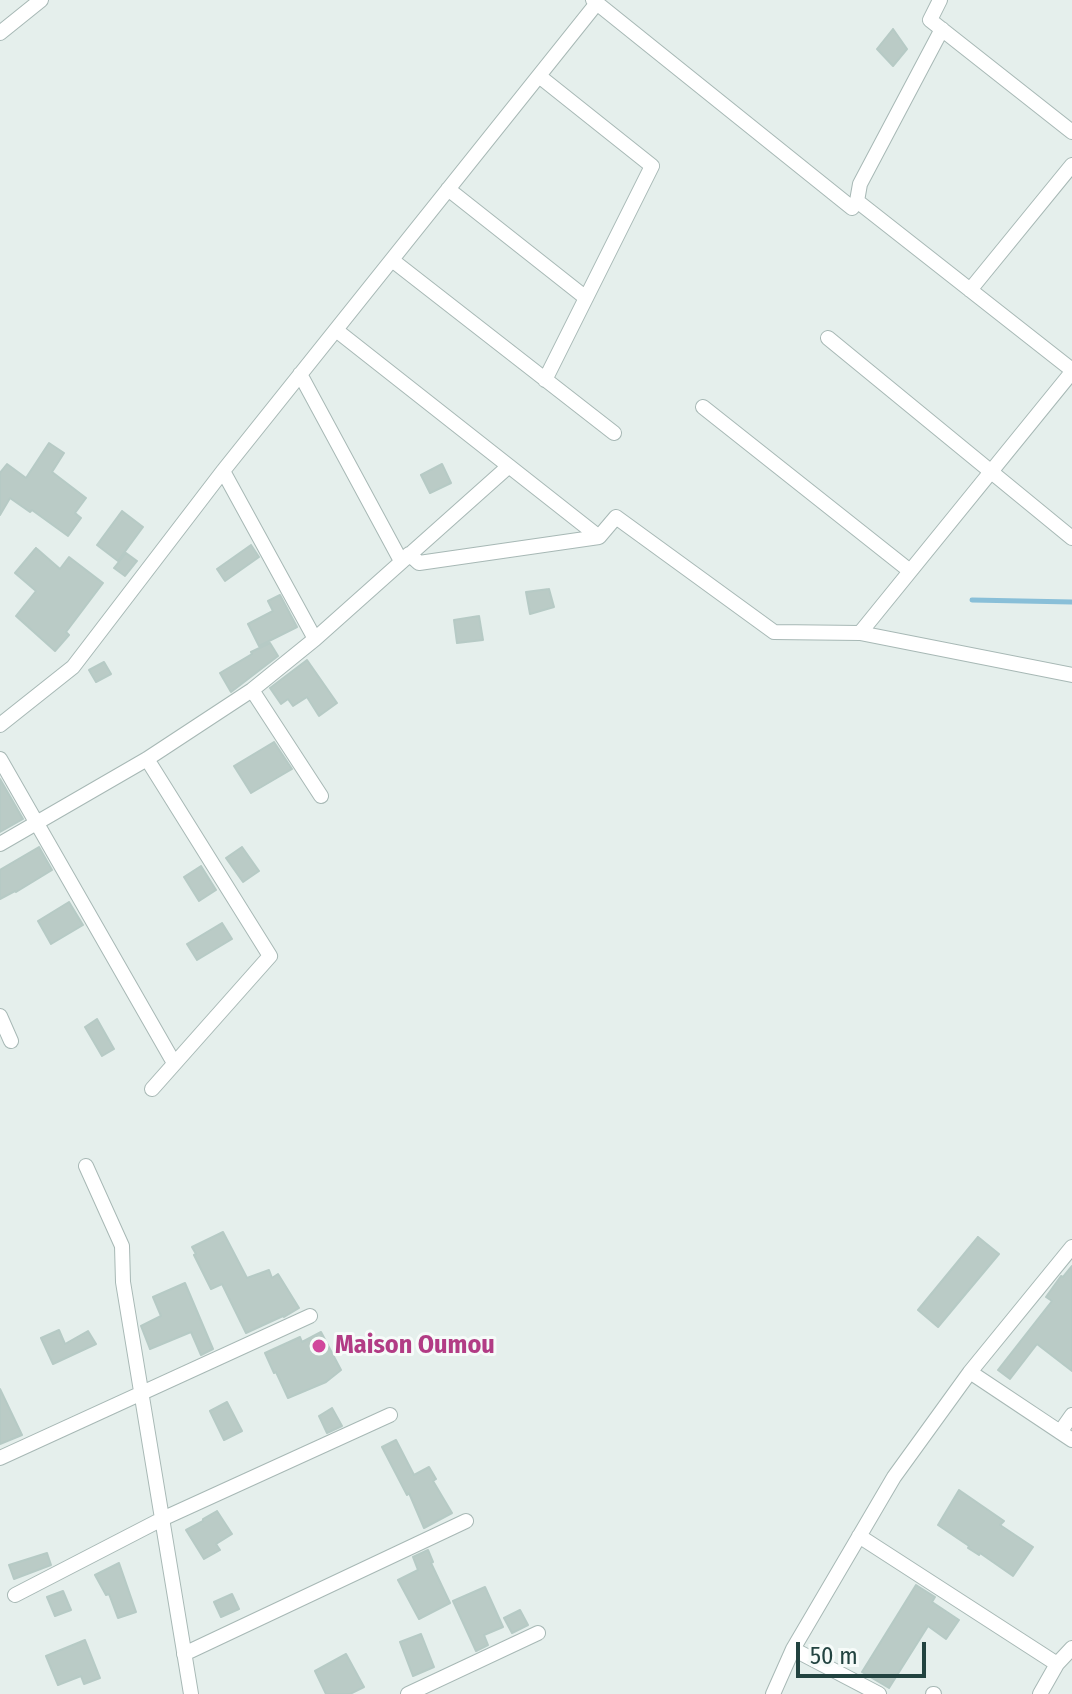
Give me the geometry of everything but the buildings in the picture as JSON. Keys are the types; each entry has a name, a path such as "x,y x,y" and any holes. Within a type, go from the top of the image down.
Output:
{"street":[{"path":"0,33 41,0"},
{"path":"940,0 930,20 1072,132"},
{"path":"0,725 73,667 223,471 595,2 852,208 857,201 860,184 942,29"},
{"path":"539,76 652,166 545,380"},
{"path":"970,290 1072,165"},
{"path":"448,189 586,298"},
{"path":"857,201 1072,371 860,633"},
{"path":"392,260 614,433"},
{"path":"336,330 599,537"},
{"path":"828,338 1072,538"},
{"path":"300,374 405,558 419,563 599,537 616,517 774,632 860,633 1072,675"},
{"path":"703,407 910,571"},
{"path":"0,844 147,759 252,690 315,639 509,466"},
{"path":"223,471 315,639"},
{"path":"252,690 321,796"},
{"path":"0,759 174,1063"},
{"path":"147,759 270,956 152,1089"},
{"path":"0,1016 11,1041"},
{"path":"86,1166 122,1246 123,1282 191,1694"},
{"path":"773,1694 793,1649 894,1477 970,1372 1072,1247"},
{"path":"0,1458 310,1316"},
{"path":"970,1372 1066,1436 1072,1415"},
{"path":"15,1595 162,1519 390,1415"},
{"path":"184,1654 466,1521"},
{"path":"859,1536 1057,1664"},
{"path":"408,1694 538,1633"},
{"path":"1040,1694 1057,1664 1072,1648"},
{"path":"793,1649 879,1694"}],"waterway":[{"path":"972,600 1072,602"}],"place":[{"name":"Maison Oumou","path":"319,1346"}]}
